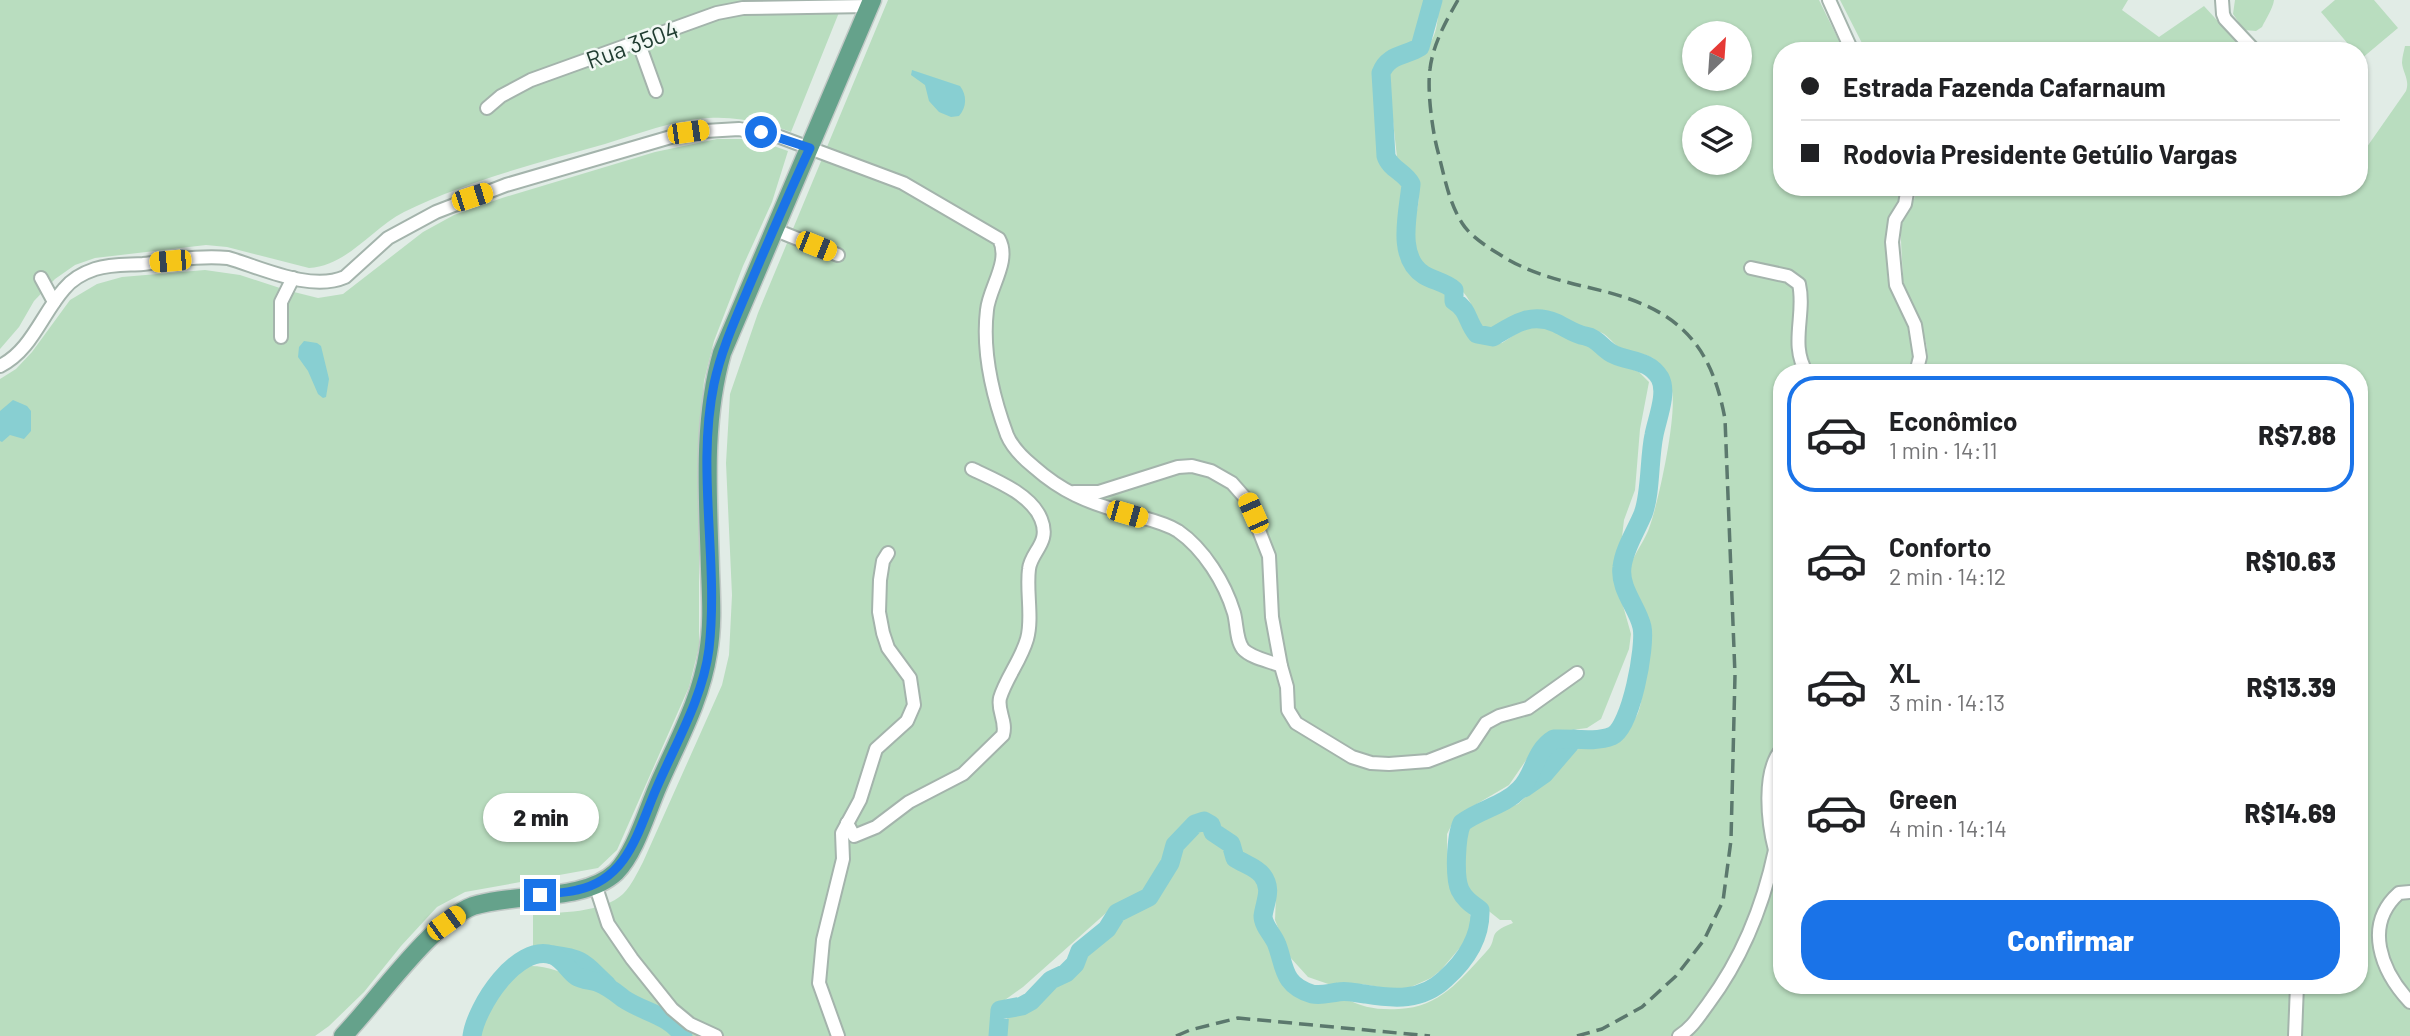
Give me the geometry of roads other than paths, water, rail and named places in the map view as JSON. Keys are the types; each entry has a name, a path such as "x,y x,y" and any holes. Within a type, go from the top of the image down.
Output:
{"main road":[{"path":"343,1036 430,938 458,914 474,906 492,902 576,890 596,884 615,872 629,850 679,739 705,670 710,628 710,405 722,353 870,3"}],"street":[{"path":"1829,0 1848,42"},
{"path":"2222,0 2225,19 2247,42"},
{"name":"Rua 3504","path":"487,108 515,88 717,13 743,8 870,3"},
{"path":"638,41 656,92"},
{"path":"0,366 21,350 63,289 84,273 114,264 228,258 312,283 337,281 351,272 388,238 436,212 472,197 688,132 739,129 780,137 903,183 999,239 1003,254 987,306 985,323 993,387 1008,439 1028,463 1066,492 1088,502 1160,523 1176,530 1193,543 1228,598 1241,647 1250,654 1281,666"},
{"path":"1906,196 1905,204 1895,220 1892,242 1896,285 1915,325 1920,357 1918,364"},
{"path":"773,229 838,255"},
{"path":"1751,268 1788,276 1799,284 1801,302 1797,347 1801,364"},
{"path":"41,278 54,302"},
{"path":"281,337 281,302 293,278"},
{"path":"1066,492 1090,494 1178,467 1192,466 1210,471 1233,483 1247,500 1268,548 1272,617 1287,687 1288,710 1296,723 1352,757 1371,763 1389,764 1428,761 1472,744 1486,723 1499,716 1528,708 1577,673"},
{"path":"847,823 853,836 876,827 909,802 962,774 1003,735 1004,718 1000,701 1028,637 1029,565 1041,549 1043,527 1042,519 1026,500 1006,485 972,469"},
{"path":"838,1036 819,983 823,940 843,859 842,833 867,782 876,749 907,721 914,705 910,678 888,648 879,612 880,580 883,561 888,553"},
{"path":"1773,762 1769,824 1773,836"},
{"path":"1679,1036 1692,1025 1719,989 1746,942 1773,868"},
{"path":"596,884 608,924 632,959 672,1009 690,1024 716,1036"},
{"path":"2410,892 2399,893 2385,909 2379,926 2379,943 2392,979 2410,1002"},
{"path":"2295,1036 2297,994"}],"water":[{"path":"912,70 960,86 965,101 959,116 951,117 939,112 929,101 925,85 911,75"},
{"path":"304,341 321,346 329,379 326,397 318,394 308,371 298,357 299,347"},
{"path":"13,400 27,406 31,411 31,431 24,439 10,435 2,442 0,411"}],"waterway":[{"path":"998,1036 1000,1010 1022,1006 1031,1001 1051,980 1066,973 1075,964 1080,951 1107,929 1117,913 1149,897 1170,863 1175,845 1195,824 1204,821 1211,825 1213,832 1231,844 1235,858 1257,870 1265,880 1268,890 1263,920 1277,945 1286,974 1295,986 1316,995 1345,991 1407,997 1427,991 1459,965 1475,940 1480,921 1480,910 1464,897 1458,884 1456,856 1462,823 1514,795 1529,777 1542,750 1554,739 1590,740 1612,736 1619,730 1625,718 1636,686 1643,637 1640,620 1623,583 1622,567 1646,506 1652,444 1662,398 1662,384 1651,368 1615,355 1594,339 1547,320 1523,321 1493,337 1477,334 1463,309 1454,301 1454,290 1424,275 1409,257 1406,232 1411,184 1386,156 1381,73 1388,62 1420,47 1433,0"},
{"path":"1524,788 1544,774 1574,739"},
{"path":"472,1036 481,1009 500,980 525,959 539,954 556,957 576,976 605,985 631,1003 671,1023 683,1036"},
{"path":"553,955 579,961 607,985"}],"railway":[{"path":"1458,0 1437,42 1430,69 1429,87 1437,148 1450,196 1462,223 1484,244 1511,261 1549,277 1629,299 1652,308 1671,320 1700,350 1711,370 1725,419 1735,675 1731,840 1723,901 1704,940 1676,976 1642,1007 1602,1029 1577,1036"},
{"path":"1176,1036 1238,1018 1430,1036"}]}
